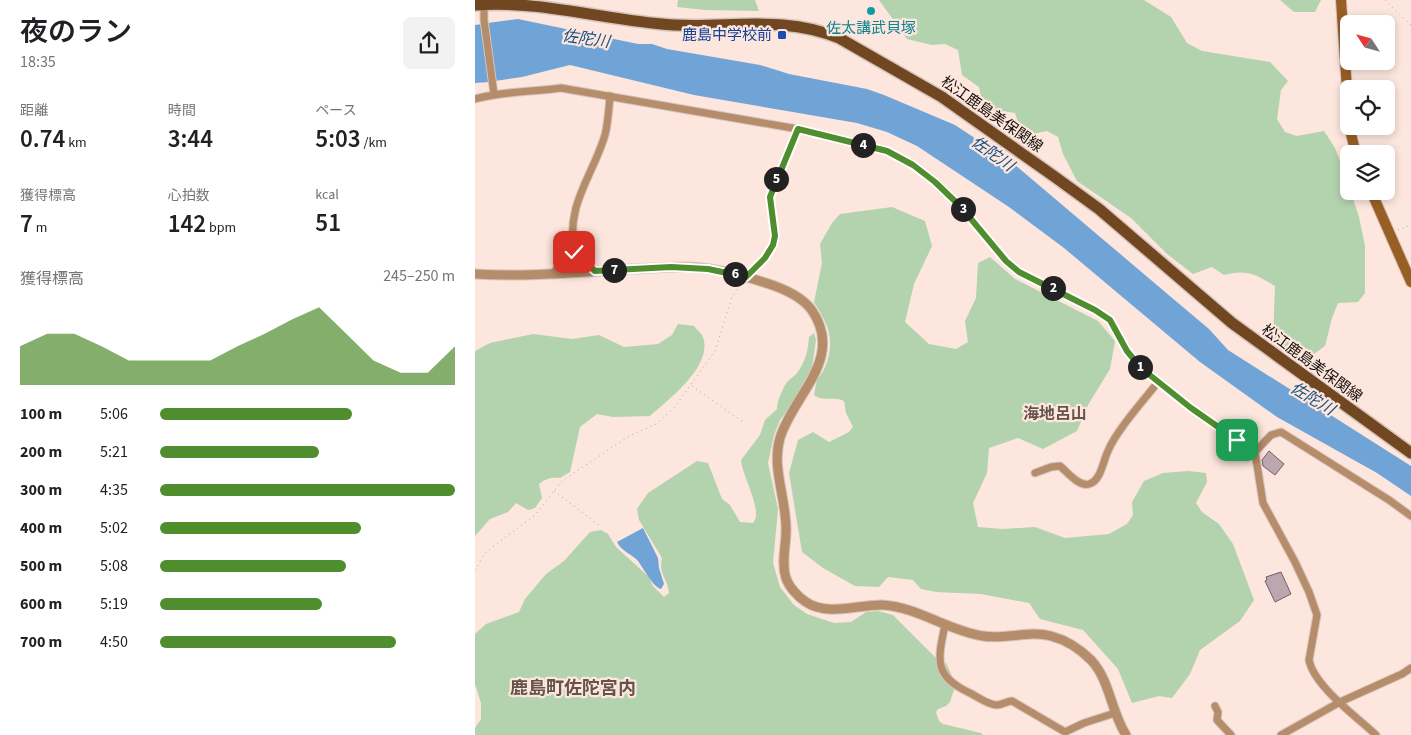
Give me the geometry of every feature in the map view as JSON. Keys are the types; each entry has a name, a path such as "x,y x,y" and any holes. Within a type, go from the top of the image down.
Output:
{"main road":[{"path":"1341,0 1346,80"},
{"name":"松江鹿島美保関線","path":"479,4 540,3 623,19 675,25 790,24 821,31 839,38 943,97 1015,148 1099,210 1232,323 1411,453"},
{"path":"1375,200 1411,282"}],"street":[{"path":"479,4 484,20 494,94"},
{"path":"475,99 494,94 525,93 561,88 798,129 887,151 913,165 935,182 961,207 1006,261 1019,272 1095,310 1110,320 1127,351 1141,368 1191,408 1255,452 1263,503 1299,569 1317,615 1309,660 1310,666 1324,686 1376,735"},
{"path":"595,271 574,252 571,234 572,221 580,192 594,163 605,133 611,96"},
{"path":"746,277 765,258 773,245 775,236 770,197 798,129"},
{"path":"553,273 574,252"},
{"path":"475,274 553,273 671,267 708,269 746,277 779,287 796,296 811,309 819,326 823,343 819,363 811,383 788,420 780,438 777,456 785,508 784,561 786,577 790,586 807,603 819,608 839,609 884,605 902,609 985,637 1049,635 1065,641 1093,662 1102,676 1118,722 1126,735"},
{"path":"1035,473 1060,466 1080,482 1092,483 1097,478 1111,444 1158,382"},
{"path":"1255,452 1271,435 1281,432 1411,516"},
{"path":"945,625 941,652 942,672 948,680 963,690 997,705 1012,701 1065,732 1084,723 1115,713"},
{"path":"1281,735 1340,702 1402,674 1411,668"},
{"path":"1215,706 1218,712 1217,720 1231,735"}],"path":[{"path":"1385,0 1411,25"},
{"path":"1390,234 1411,225"},
{"path":"475,570 484,555 491,548 538,512 562,481 614,445 662,419 681,401 715,351 732,297 746,277"},
{"path":"691,386 743,422"},
{"path":"553,491 599,525"}],"green space":[{"path":"678,0 755,0 759,11 705,10 677,7"},
{"path":"879,0 1144,0 1171,17 1187,43 1202,51 1270,62 1288,81 1281,90 1277,119 1285,132 1297,136 1324,131 1335,148 1340,161 1340,200 1353,200 1365,246 1365,293 1358,302 1338,303 1325,346 1307,359 1295,354 1273,340 1275,286 1251,274 1239,272 1224,275 1212,267 1193,274 1167,254 1131,218 1077,181 1063,154 1058,137 1047,131 1023,136 1015,113 1001,111 995,113 982,102 979,87 962,75 958,50 945,44 932,45 907,39"},
{"path":"1280,0 1321,0 1315,12 1294,12"},
{"path":"892,207 925,221 932,246 914,284 905,322 929,344 956,349 968,342 965,321 976,298 978,263 990,257 1015,279 1098,321 1115,341 1110,369 1088,405 1077,431 1043,449 1018,438 989,448 987,473 973,503 978,527 1002,529 1035,527 1065,538 1109,534 1127,524 1133,515 1132,502 1144,481 1163,473 1188,471 1206,473 1207,482 1196,503 1202,512 1219,524 1233,544 1254,600 1240,621 1200,650 1190,674 1172,698 1159,696 1132,703 1118,669 1083,630 1040,619 1029,603 981,594 936,592 921,589 913,580 888,577 879,587 855,586 823,568 802,552 789,473 798,440 813,432 829,442 849,432 853,427 846,413 844,401 821,398 814,395 817,379 827,362 830,345 826,324 814,302 822,263 820,244 832,223 840,214"},
{"path":"678,324 694,326 702,335 705,346 702,358 696,369 678,391 650,416 613,417 597,414 580,427 570,472 560,478 549,478 539,484 542,498 535,508 528,510 516,503 508,512 490,519 475,536 475,351 490,343 533,334 572,339 599,335 624,347 658,344 672,335"},
{"path":"814,333 816,340 812,367 797,398 780,420 774,435 768,463 778,509 773,563 780,587 794,605 807,614 834,623 851,622 866,612 878,611 893,615 938,660 946,663 954,680 955,687 950,702 936,712 939,721 943,724 983,735 475,735 475,728 481,719 481,703 475,684 475,634 486,624 519,612 525,599 546,574 564,561 590,532 601,530 608,534 616,547 649,577 653,586 664,597 669,593 661,569 662,558 639,520 637,509 648,493 697,461 708,463 722,499 730,505 740,522 753,523 756,518 756,511 741,460 760,435 765,420 777,409 782,390 803,364 809,337"}],"water":[{"name":"佐陀川","path":"518,19 638,44 652,44 667,49 760,65 789,74 867,89 955,125 1014,164 1209,329 1228,350 1411,466 1411,496 1377,473 1277,417 1200,362 1064,248 1009,207 917,146 887,132 857,123 694,95 570,65 522,77 495,81 488,23"},
{"path":"483,24 490,82 475,83 475,25"},
{"path":"643,528 658,558 664,584 661,589 652,581 638,561 617,542"}],"building":[{"path":"1269,451 1284,464 1275,475 1263,466 1262,460"},
{"path":"1281,572 1291,594 1275,602 1265,581 1267,580 1266,577"}],"place":[{"name":"佐太講武貝塚","path":"871,11"},
{"name":"鹿島中学校前","path":"782,35"}],"district":[{"name":"海地呂山","path":"1055,413"},
{"name":"鹿島町佐陀宮内","path":"573,688"}],"route":[{"path":"574,252 595,271 671,267 708,269 746,277 765,258 775,241 769,200 798,129 887,151 913,165 935,182 961,207 1006,261 1019,272 1095,310 1110,320 1127,351 1141,368 1191,408 1237,440"}]}
